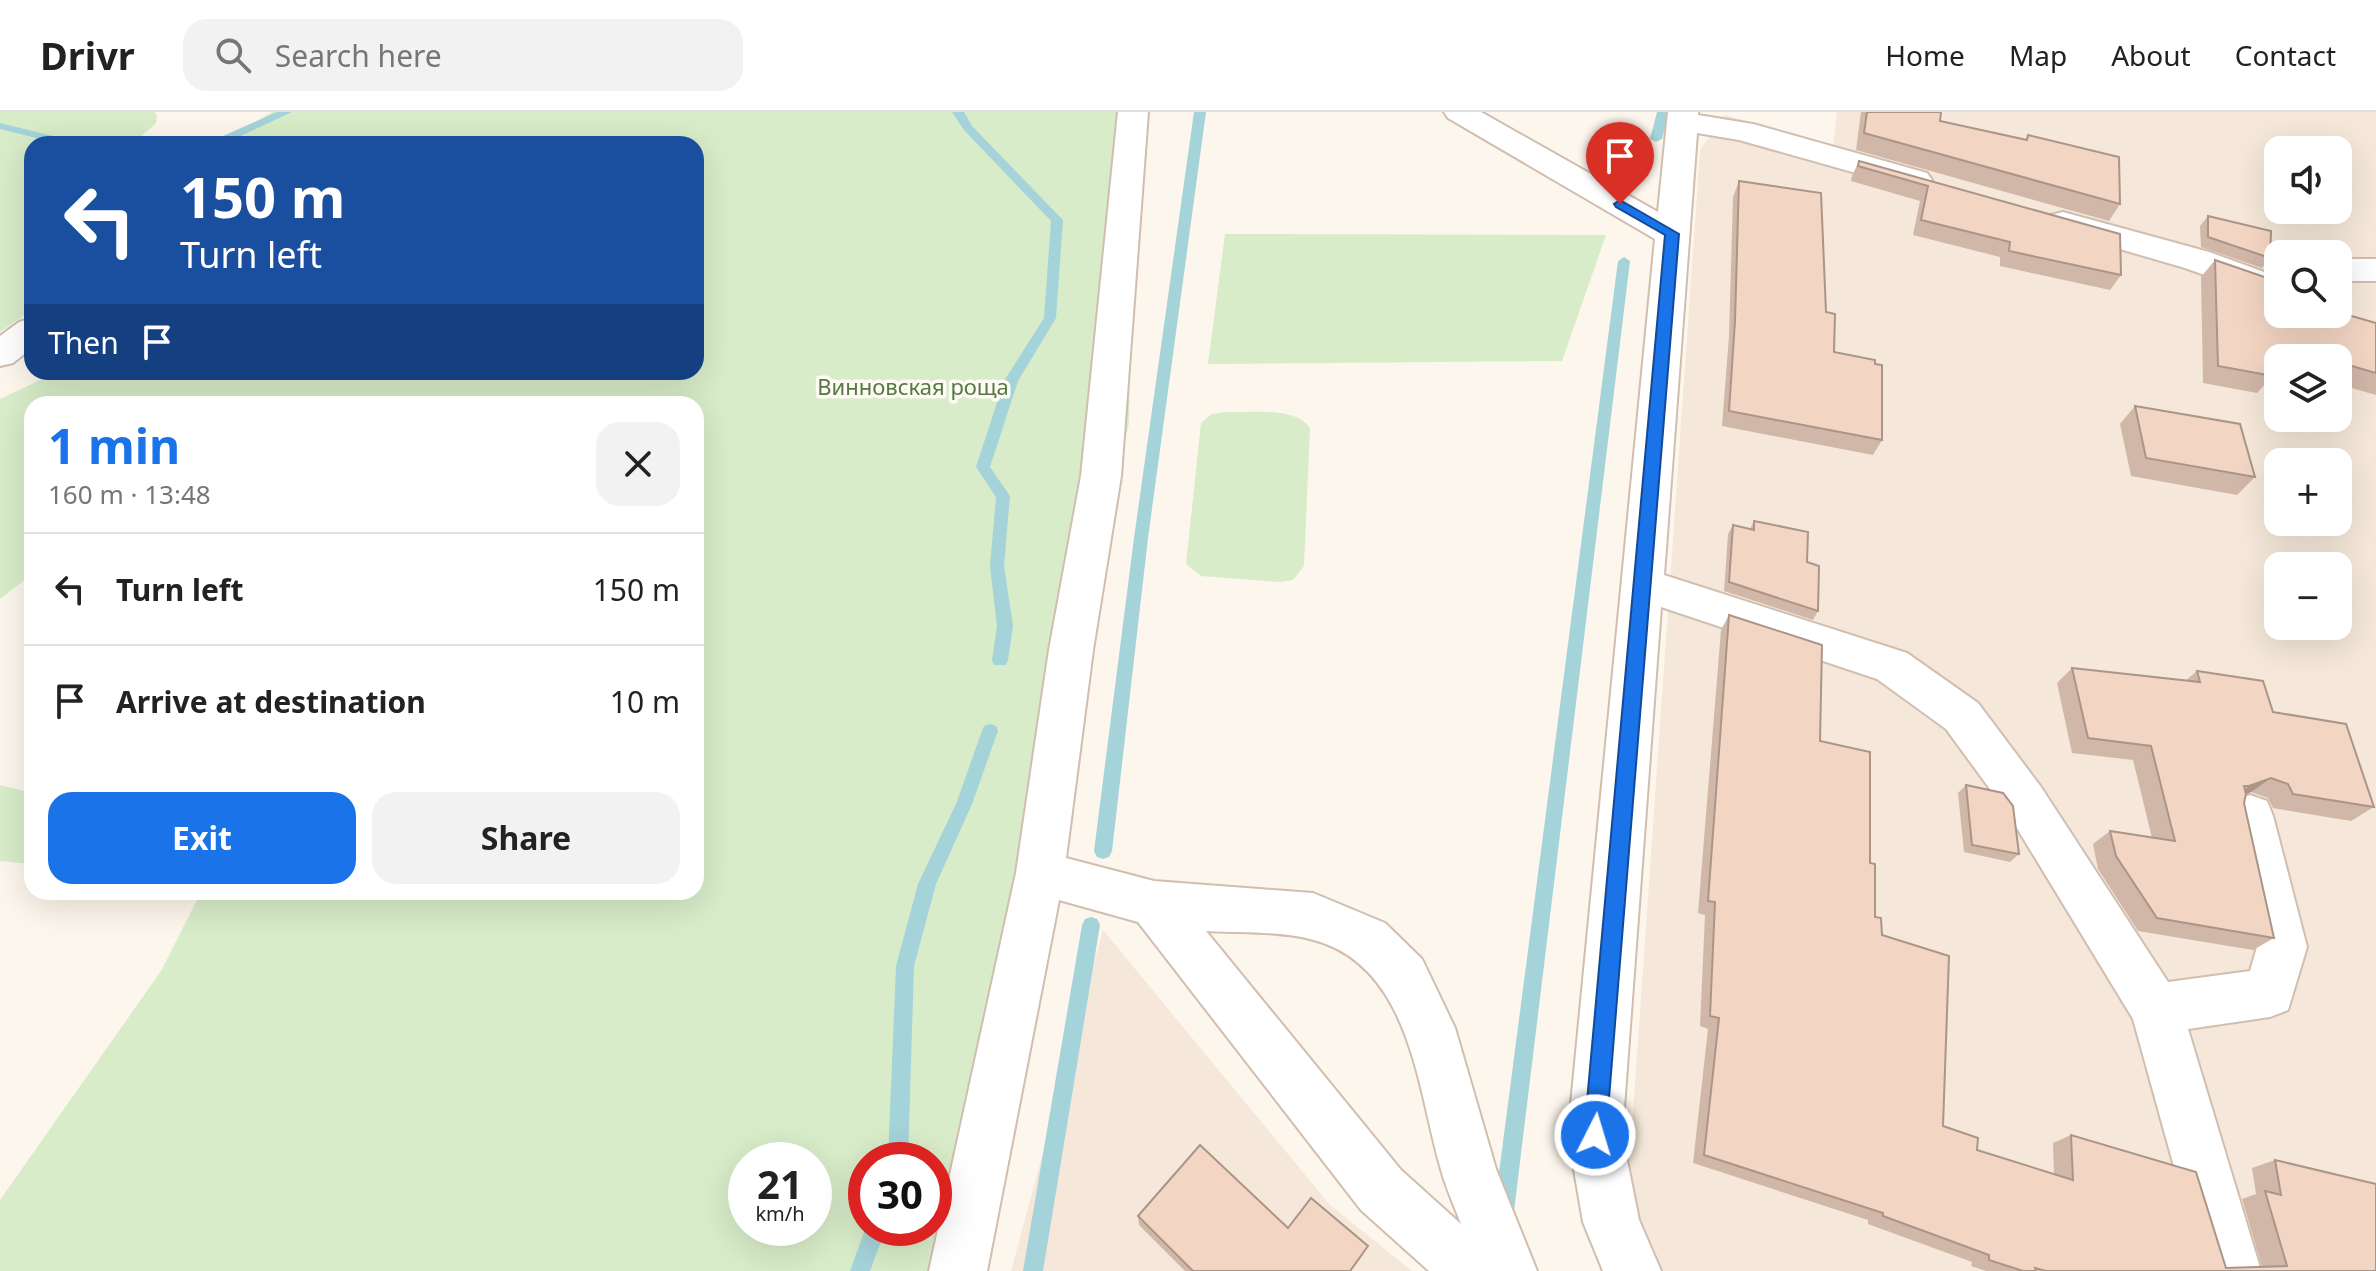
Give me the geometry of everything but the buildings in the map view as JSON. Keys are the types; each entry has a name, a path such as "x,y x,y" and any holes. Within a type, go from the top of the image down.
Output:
{"street":[{"path":"958,1271 1040,873 1071,650 1101,476 1133,112"},
{"path":"1459,112 1672,234"},
{"path":"1632,1271 1611,1222 1595,1135 1683,117 1939,187"},
{"path":"2030,212 2264,285"},
{"path":"2352,270 2376,270"},
{"path":"2231,272 2264,271"},
{"path":"0,354 24,336"},
{"path":"1644,585 1892,666 1962,716 2025,801 2156,1009 2232,1271"},
{"path":"2156,1009 2270,993 2282,947 2250,816"},
{"path":"1040,873 1154,904 1313,916 1367,939 1404,976 1437,1046 1468,1169 1508,1271"},
{"path":"1154,904 1381,1190 1450,1252 1490,1271"}],"shaded area":[{"path":"1837,112 2376,112 2376,1271 1622,1271 1700,150 1725,115 1833,148"},
{"path":"1103,930 1330,1205 1412,1271 1011,1271"}],"green space":[{"path":"0,112 154,112 157,115 156,123 142,136 24,136 24,316 0,332"},
{"name":"Винновская роща","path":"272,112 1123,112 1133,118 1129,423 952,1234 952,1142 848,1142 848,1246 949,1246 944,1271 0,1271 0,1200 161,971 197,900 704,900 704,396 24,396 24,580 0,599 0,399 40,380 704,380 704,136 233,136"},
{"path":"1225,234 1606,235 1562,361 1208,364"},
{"path":"1212,414 1294,416 1310,428 1304,566 1293,580 1280,582 1201,576 1186,564 1201,423"},
{"path":"0,785 24,791 24,863 0,861"}],"waterway":[{"path":"233,136 286,112"},
{"path":"958,112 968,128 1057,220 1050,318 1011,381 983,467 1003,496 997,566 1005,626 1000,660"},
{"path":"1103,851 1141,538 1200,112"},
{"path":"1656,139 1663,112"},
{"path":"0,126 41,136"},
{"path":"1504,1211 1624,261"},
{"path":"899,1142 905,966 927,884 964,804 990,731"},
{"path":"1033,1271 1091,925"},
{"path":"860,1271 869,1246"}],"route":[{"path":"1595,1135 1672,234 1620,204"}]}
